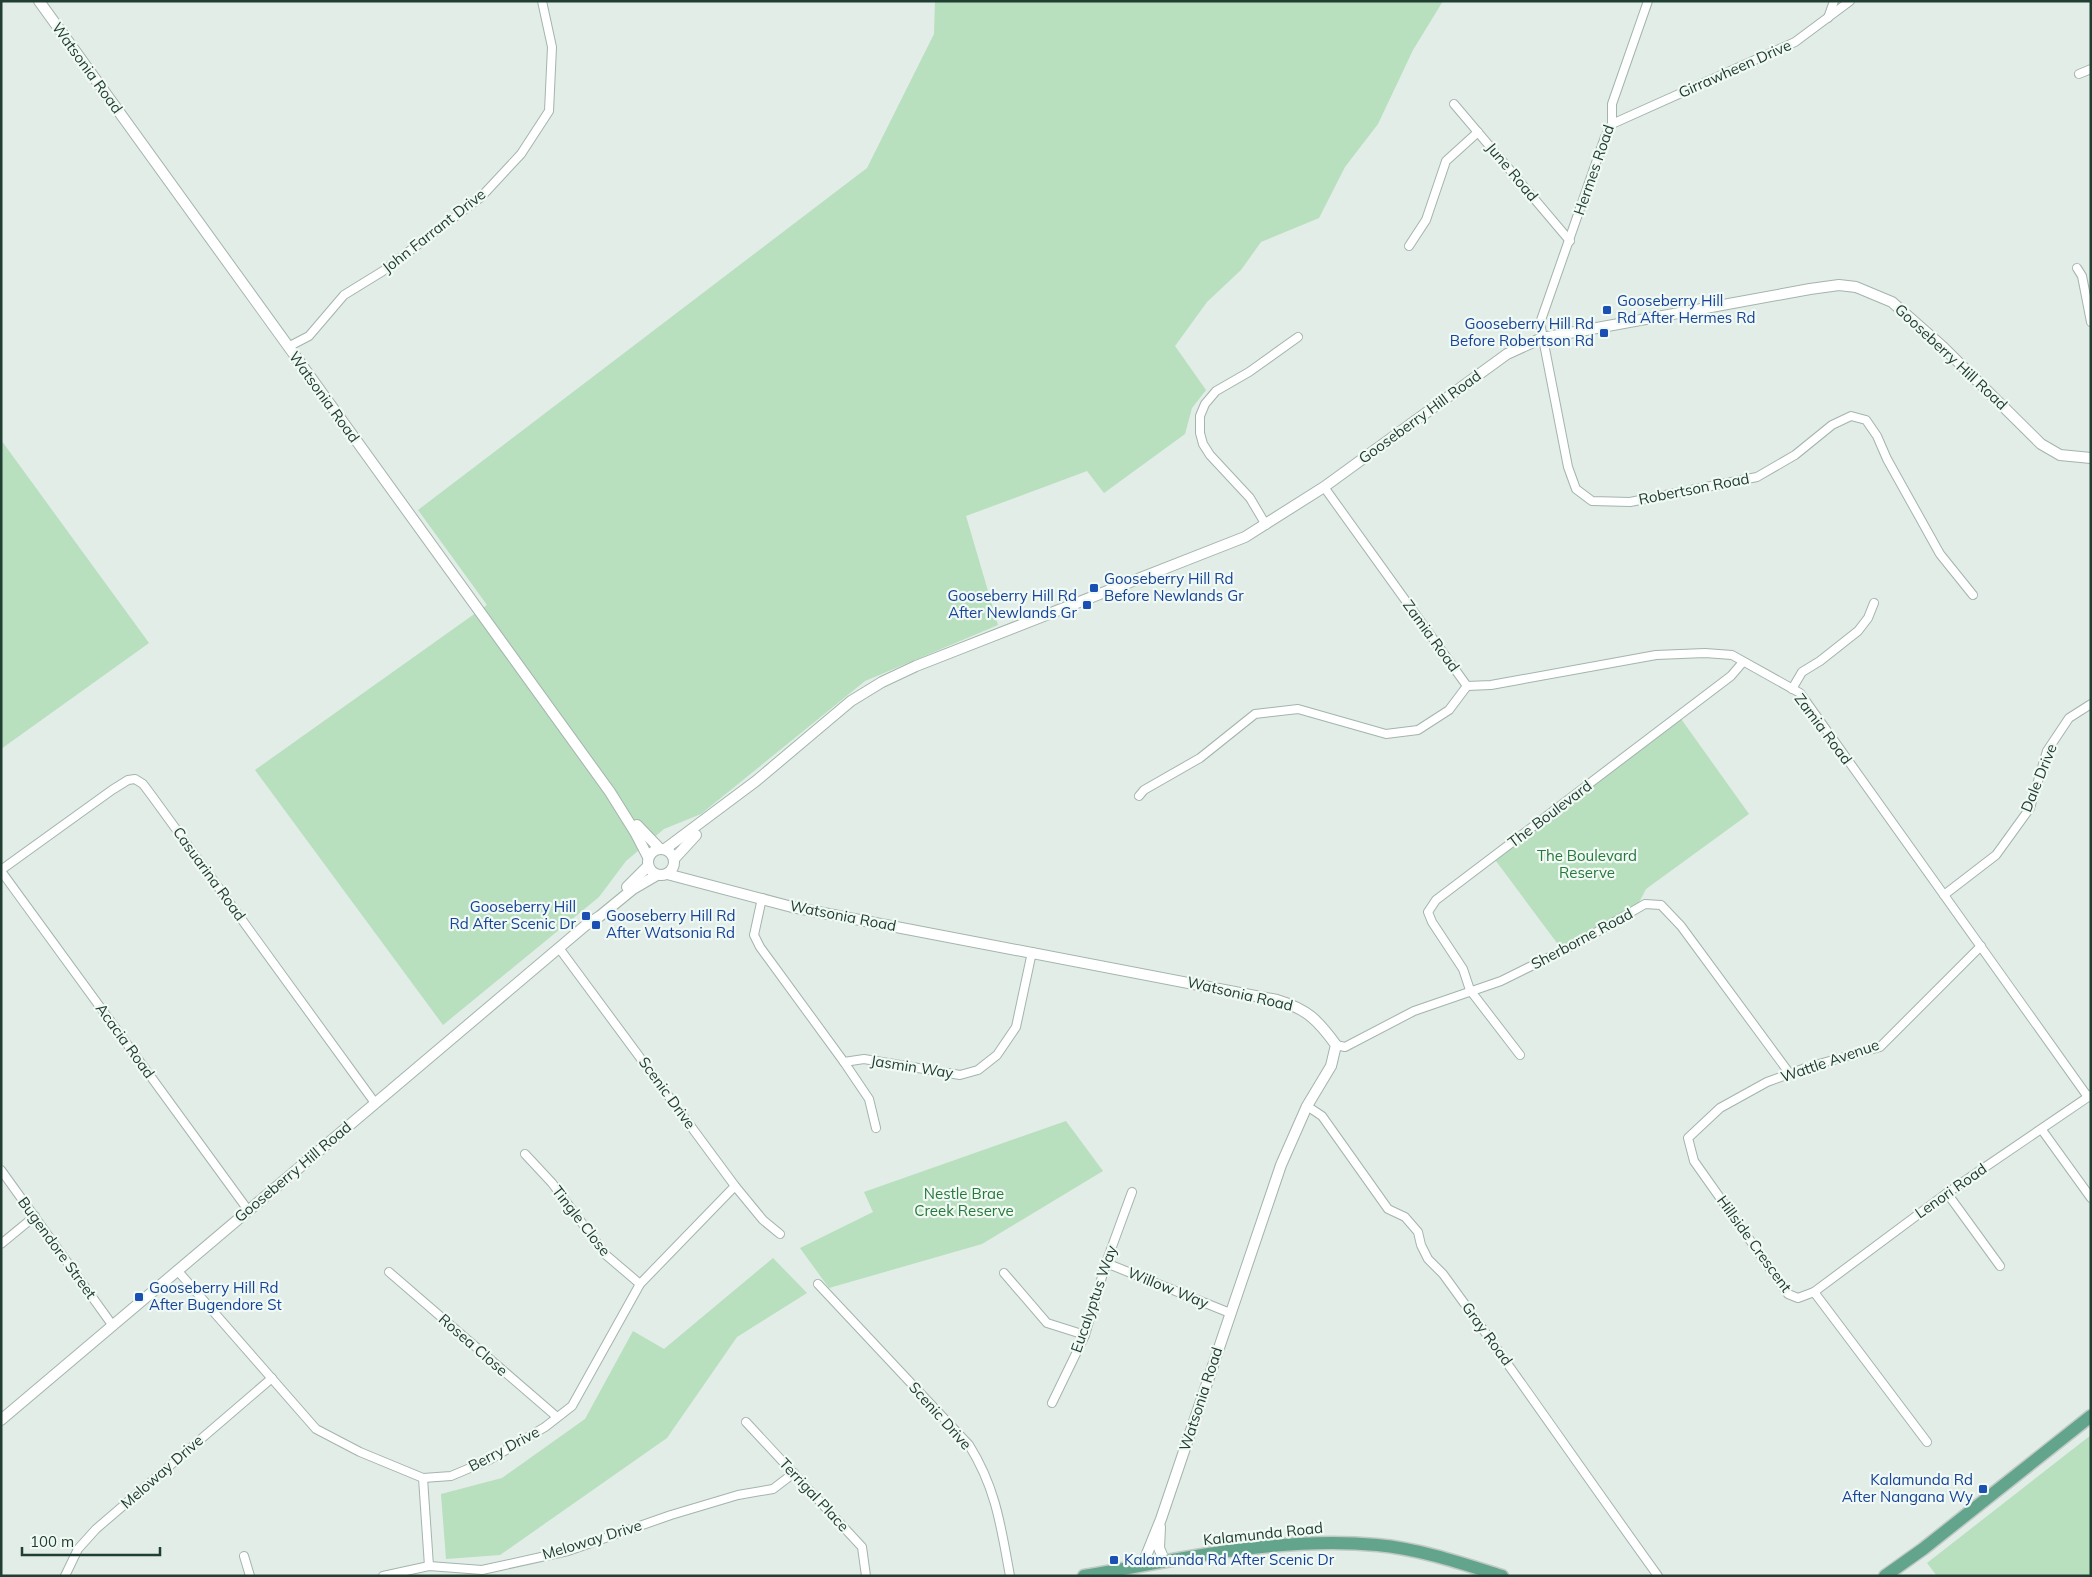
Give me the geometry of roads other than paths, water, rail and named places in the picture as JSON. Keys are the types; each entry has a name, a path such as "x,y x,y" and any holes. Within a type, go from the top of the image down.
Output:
{"main road":[{"path":"1885,1576 1923,1549 2091,1416"},
{"name":"Kalamunda Road","path":"1084,1576 1165,1562 1300,1543 1350,1543 1386,1546 1435,1555 1502,1576"}],"street":[{"name":"Watsonia Road","path":"39,1 610,792 648,862"},
{"name":"John Farrant Drive","path":"288,347 309,336 344,295 383,271 481,197 521,154 548,111 552,47 542,1"},
{"name":"Hermes Road","path":"1542,338 1540,324 1542,316 1570,241 1605,136 1612,124 1612,104 1648,1"},
{"path":"1827,20 1834,1"},
{"name":"Girrawheen Drive","path":"1612,124 1795,42 1850,1"},
{"path":"2079,74 2091,69"},
{"name":"June Road","path":"1454,104 1570,241"},
{"path":"1409,246 1426,220 1446,161 1478,132"},
{"path":"2077,268 2082,276 2091,322"},
{"name":"Gooseberry Hill Road","path":"662,849 756,780 847,704 893,676 1227,545 1266,525 1324,487 1507,354 1542,338 1810,288 1839,285 1856,287 1873,292 1904,310 2041,444 2060,455 2091,458"},
{"path":"1266,525 1250,498 1210,455 1203,444 1200,432 1200,416 1205,404 1216,391 1249,372 1298,337"},
{"name":"Robertson Road","path":"1542,338 1568,468 1576,489 1592,501 1630,502 1757,476 1795,454 1832,425 1851,416 1866,420 1877,436 1887,459 1940,554 1973,595"},
{"name":"Zamia Road","path":"1324,487 1467,686 1491,685 1656,655 1704,653 1732,655 1800,694 2090,1096"},
{"path":"1792,689 1802,672 1820,661 1858,631 1868,618 1874,603"},
{"name":"The Boulevard","path":"1470,990 1463,969 1432,922 1428,912 1436,900 1731,676 1744,662"},
{"path":"1139,796 1144,790 1200,758 1255,714 1298,709 1386,734 1418,730 1449,710 1467,686"},
{"name":"Dale Drive","path":"1944,895 1996,855 2030,808 2047,751 2069,718 2091,704"},
{"name":"Casuarina Road","path":"1,871 112,790 128,780 135,779 148,790 375,1103"},
{"name":"Gooseberry Hill Road","path":"674,860 686,844 730,807 756,780"},
{"name":"Watsonia Road","path":"610,792 624,806 644,834 662,849"},
{"path":"674,860 673,866 662,874 648,862 653,851 662,849 674,860 690,880"},
{"name":"Gooseberry Hill Road","path":"586,925 596,912 625,890 648,862"},
{"name":"Acacia Road","path":"1,871 248,1210"},
{"name":"Watsonia Road","path":"662,874 792,907 1277,1000 1298,1007 1320,1022 1336,1045 1331,1066 1307,1106 1281,1165 1161,1519 1142,1566"},
{"name":"Gooseberry Hill Road","path":"1,1420 586,925 600,916 633,888 662,874"},
{"path":"762,898 754,935 760,947 869,1098 876,1128"},
{"name":"Sherborne Road","path":"1336,1045 1345,1047 1414,1011 1510,977 1578,943 1645,904 1661,905 1681,926 1790,1074"},
{"name":"Wattle Avenue","path":"1688,1138 1720,1108 1767,1082 1880,1047 1981,946"},
{"name":"Scenic Drive","path":"559,948 735,1186 763,1220 780,1234"},
{"name":"Jasmin Way","path":"844,1062 864,1059 960,1075 978,1070 997,1055 1016,1027 1032,952"},
{"path":"1470,990 1520,1055"},
{"name":"Lenori Road","path":"1814,1292 1947,1193 2042,1130 2073,1105 2090,1096"},
{"name":"Gray Road","path":"1307,1106 1322,1116 1385,1202 1388,1209 1405,1217 1418,1232 1421,1245 1428,1259 1443,1274 1482,1327 1658,1576"},
{"path":"2042,1130 2091,1198"},
{"name":"Hillside Crescent","path":"1688,1138 1694,1161 1788,1294 1798,1298 1814,1292 1927,1442"},
{"name":"Tingle Close","path":"525,1154 552,1183 606,1255 640,1284"},
{"name":"Bugendore Street","path":"1,1170 113,1326"},
{"name":"Berry Drive","path":"178,1270 316,1429 360,1452 423,1478 451,1476 489,1460 572,1406 584,1388 640,1284 735,1186"},
{"name":"Eucalyptus Way","path":"1052,1403 1085,1335 1106,1263 1132,1192"},
{"path":"1947,1193 2000,1266"},
{"path":"1,1244 35,1216"},
{"name":"Willow Way","path":"1106,1263 1230,1313"},
{"name":"Rosea Close","path":"389,1272 557,1417"},
{"path":"1004,1273 1047,1323 1085,1335"},
{"name":"Scenic Drive","path":"818,1284 970,1445 982,1466 994,1494 1010,1576"},
{"name":"Meloway Drive","path":"65,1576 78,1549 96,1529 272,1378"},
{"name":"Terrigal Place","path":"746,1422 862,1547 866,1576"},
{"name":"Meloway Drive","path":"383,1576 429,1566 482,1570 568,1551 738,1494 773,1489 794,1473"},
{"path":"423,1478 429,1566"},
{"name":"Watsonia Road","path":"1161,1519 1158,1548 1165,1562"},
{"path":"244,1556 250,1576"}],"place":[{"name":"Gooseberry Hill Rd After Hermes Rd","path":"1607,310"},
{"name":"Gooseberry Hill Rd Before Robertson Rd","path":"1604,333"},
{"name":"Gooseberry Hill Rd Before Newlands Gr","path":"1094,588"},
{"name":"Gooseberry Hill Rd After Newlands Gr","path":"1087,605"},
{"name":"Gooseberry Hill Rd After Scenic Dr","path":"586,916"},
{"name":"Gooseberry Hill Rd After Watsonia Rd","path":"596,925"},
{"name":"Gooseberry Hill Rd After Bugendore St","path":"139,1297"},
{"name":"Kalamunda Rd After Nangana Wy","path":"1983,1489"},
{"name":"Kalamunda Rd After Scenic Dr","path":"1114,1560"}],"park label":[{"name":"The Boulevard Reserve","path":"1587,864"},
{"name":"Nestle Brae Creek Reserve","path":"964,1202"}]}
